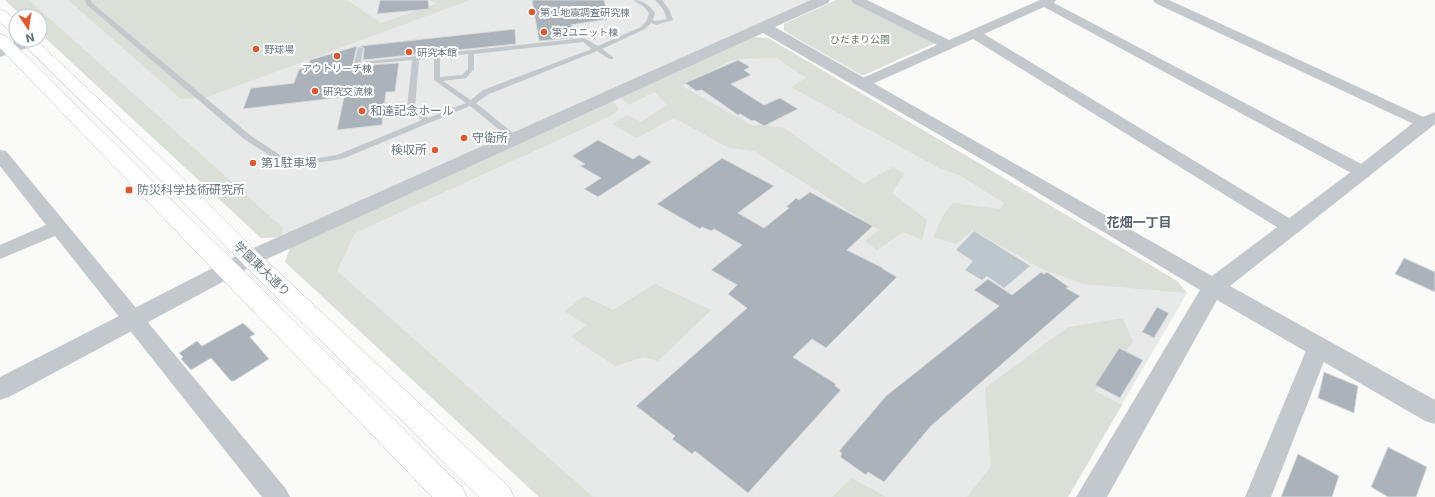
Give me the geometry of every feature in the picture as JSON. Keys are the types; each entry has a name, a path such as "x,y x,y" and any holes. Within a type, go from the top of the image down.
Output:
{"main road":[{"name":"学園東大通り","path":"0,14 8,22"},
{"name":"学園東大通り","path":"3,47 239,263 499,497"},
{"name":"学園東大通り","path":"35,48 184,191 239,263 452,497"}],"street":[{"path":"0,389 239,263 821,0"},
{"path":"857,0 948,45"},
{"path":"1092,497 1213,286 1292,228 1429,120 1159,0"},
{"path":"863,83 1048,1 1364,172"},
{"path":"764,27 1435,414"},
{"path":"974,34 1292,228"},
{"path":"0,155 277,497"},
{"path":"0,252 58,227"},
{"path":"1258,497 1319,346"}],"lane":[{"path":"88,0 88,4 242,132 278,157 307,162 339,157 471,103 486,92 597,49 643,28 650,21 652,13 646,6 636,0"},
{"path":"650,21 660,22 670,20 670,14 658,0"},
{"path":"660,22 668,26"},
{"path":"360,48 357,64 584,40 611,58"},
{"path":"436,79 464,77 471,69 471,52"},
{"path":"436,79 437,56"},
{"path":"416,58 411,107 427,121"},
{"path":"436,79 471,103 510,135 513,140"}],"shaded area":[{"name":"防災科学技術研究所","path":"5,0 813,0 281,237 261,238 48,40 48,8 14,8"},
{"path":"754,37 768,38 1177,281 1187,293 1068,497 539,497 285,262 290,248"},
{"path":"974,231 1030,266 1004,288 987,276 982,280 965,270 973,261 956,250"}],"green space":[{"path":"5,0 29,0 38,8 14,8"},
{"path":"68,0 347,0 381,23 436,4 430,0 470,0 207,97 181,99"},
{"name":"ひだまり公園","path":"836,0 852,0 933,41 933,44 861,75 784,31 784,24"},
{"path":"48,17 283,228 281,237 261,238 48,40"},
{"path":"754,37 768,38 1177,281 1187,293 1083,284 1042,269 973,230 956,244 933,237 944,214 953,203 1000,209 1004,203 961,176 939,168 791,87 806,78 777,58 734,59 682,86 753,126 761,125 784,128 863,184 893,167 905,173 892,193 927,220 922,240 903,232 877,250 865,241 879,230 754,151 729,148 674,118 637,138 612,124 627,115 641,122 667,105 655,92 629,105 621,98"},
{"path":"613,102 619,109 613,115 355,233 337,271 593,497 539,497 285,262 290,248"},
{"path":"655,284 711,310 658,361 644,357 615,366 571,337 586,325 564,311 584,296 613,310"},
{"path":"1123,318 1133,342 1095,391 1122,405 1068,497 967,497 991,466 985,388 1068,327"},
{"path":"852,478 886,497 832,497"}],"building":[{"path":"380,0 428,0 429,9 377,14"},
{"path":"532,0 604,0 609,19 571,25 574,38 539,41"},
{"name":"研究本館","path":"515,29 516,44 363,60 364,48 360,46"},
{"path":"357,46 353,64 354,66 399,63 395,92 386,92 382,125 337,130 344,97 243,109 251,88 294,83 299,69 307,68 310,60"},
{"path":"738,60 750,67 744,70 751,75 731,84 764,105 780,98 798,109 764,126 740,114 738,115 702,90 696,91 685,83"},
{"path":"598,140 633,159 639,155 652,162 598,197 584,189 601,178 580,166 585,164 572,156"},
{"path":"722,158 774,186 738,213 764,228 789,208 786,207 796,198 799,200 810,192 873,226 847,250 883,268 897,277 826,348 812,339 793,357 836,384 835,386 841,390 748,493 695,451 692,454 672,439 675,436 636,406 747,308 728,294 737,285 711,270 742,245 714,229 711,231 702,227 700,229 657,204"},
{"path":"1404,258 1435,272 1435,292 1395,274"},
{"path":"1041,272 1044,274 1047,272 1069,287 1066,288 1080,296 931,426 884,482 868,472 866,475 840,457 842,453 839,451 886,396 999,306 974,290 988,279 1012,295"},
{"path":"1157,307 1169,313 1154,338 1142,332"},
{"path":"243,323 255,334 250,337 269,359 234,381 231,381 211,358 191,370 181,359 183,357 179,353 197,341 202,346"},
{"path":"1119,348 1143,360 1120,398 1095,385"},
{"path":"1324,372 1358,386 1354,413 1318,398"},
{"path":"1388,447 1427,467 1416,497 1388,497 1371,487"},
{"path":"1298,454 1339,476 1332,497 1281,497"}],"place":[{"name":"第１地震調査研究棟","path":"532,12"},
{"name":"第2ユニット棟","path":"544,32"},
{"name":"野球場","path":"256,49"},
{"name":"研究本館","path":"409,52"},
{"name":"アウトリーチ棟","path":"337,56"},
{"name":"研究交流棟","path":"315,91"},
{"name":"和達記念ホール","path":"362,111"},
{"name":"守衛所","path":"464,138"},
{"name":"検収所","path":"435,150"},
{"name":"第1駐車場","path":"253,163"},
{"name":"防災科学技術研究所","path":"129,190"}],"district":[{"name":"花畑一丁目","path":"1139,222"}]}
